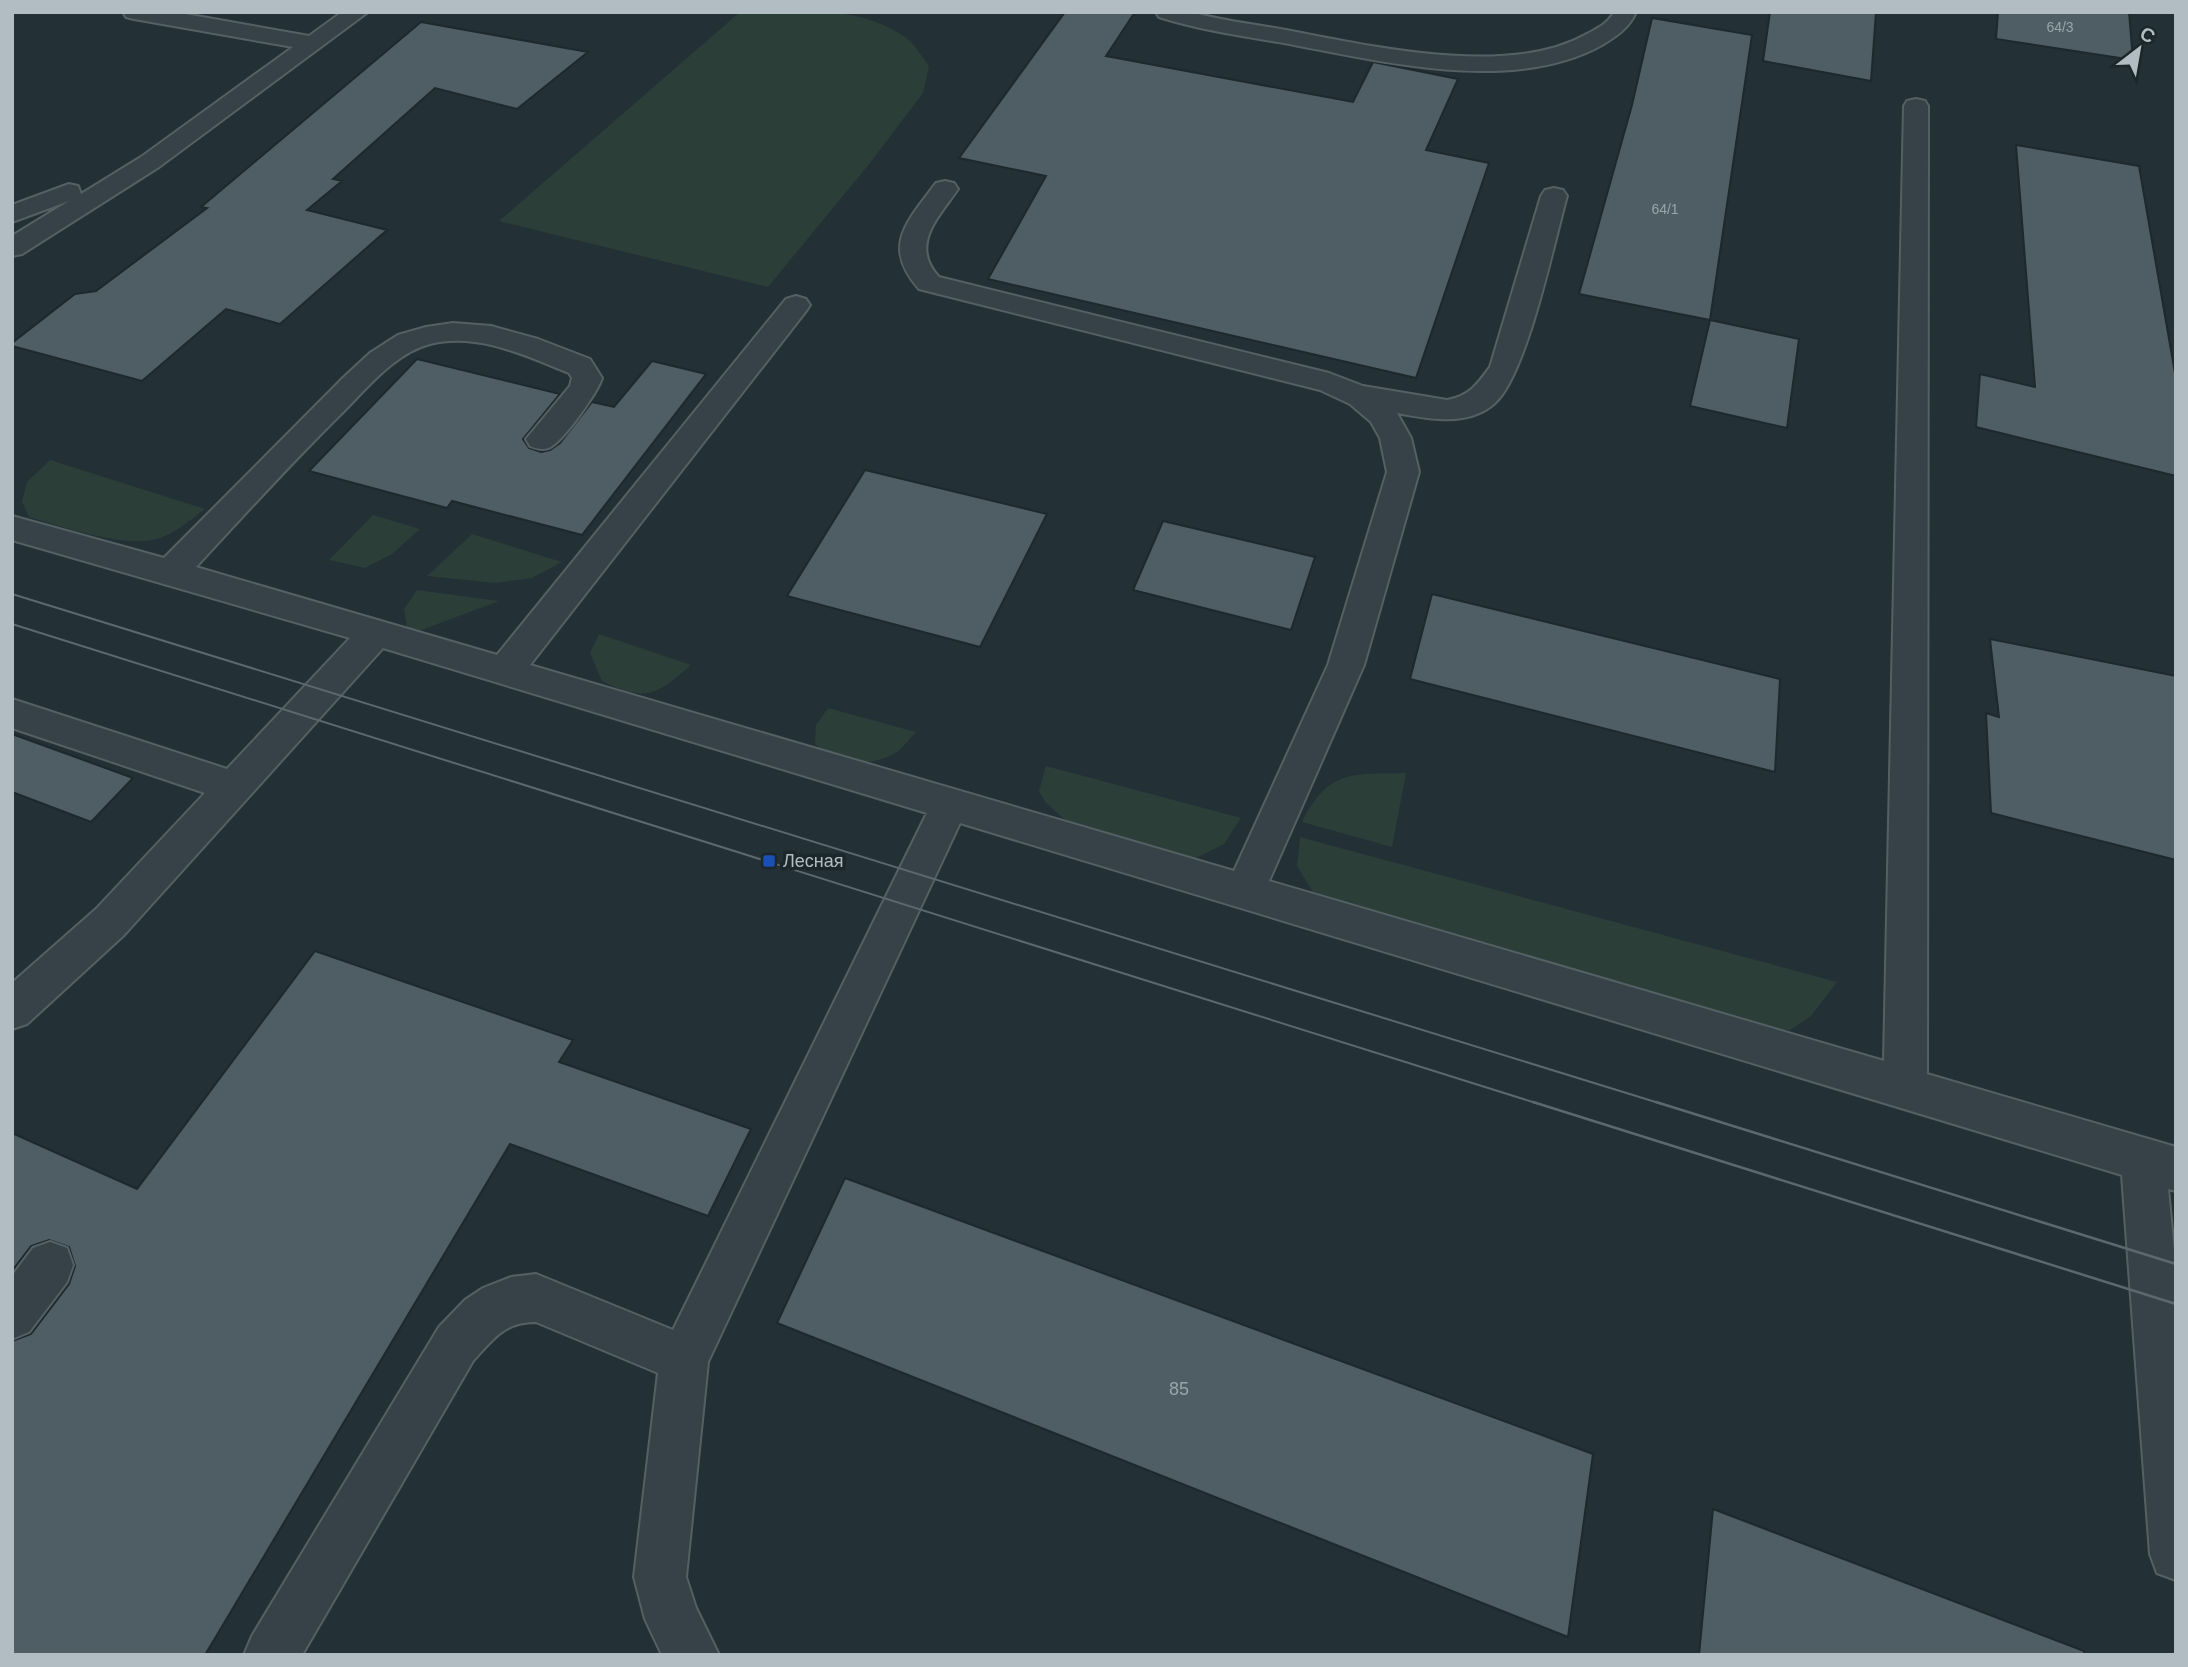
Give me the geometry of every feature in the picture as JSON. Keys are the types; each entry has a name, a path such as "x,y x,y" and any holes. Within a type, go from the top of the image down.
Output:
{"street":[{"path":"134,12 314,44"},
{"path":"12,248 150,162 357,12"},
{"path":"1167,12 1356,50 1492,63 1555,58 1596,41 1622,21 1625,12"},
{"path":"1905,1089 1916,106"},
{"path":"12,214 150,162"},
{"path":"945,189 916,229 911,243 918,273 929,283 1329,383 1363,396 1447,410 1468,406 1485,396 1504,368 1554,196"},
{"path":"505,671 796,305"},
{"path":"171,572 354,384 400,346 415,339 438,334 468,334 503,339 580,366 587,378 584,389 541,439"},
{"path":"1244,892 1346,665 1403,472 1399,445 1386,417 1363,396"},
{"path":"12,528 505,671 2160,1165 2176,1554"},
{"path":"12,1010 110,922 375,634"},
{"path":"12,713 234,787"},
{"path":"692,1655 673,1619 660,1577 684,1359 950,805"},
{"path":"12,1315 50,1265"},
{"path":"271,1655 456,1344 494,1308 516,1296 536,1298 684,1359"}],"green space":[{"path":"740,12 825,12 866,19 905,37 929,66 923,93 870,163 768,287 499,221"},
{"path":"50,460 205,509 167,535 139,541 107,538 29,517 22,502 27,482"},
{"path":"373,515 420,529 392,554 365,568 329,560"},
{"path":"472,534 562,562 532,578 494,583 427,576"},
{"path":"417,590 499,601 419,631 407,628 404,609"},
{"path":"599,634 691,665 669,684 650,692 630,692 617,688 602,681 590,653"},
{"path":"828,708 916,732 900,750 887,757 865,762 843,760 833,757 815,744 816,725"},
{"path":"1046,766 1241,818 1224,844 1196,858 1160,857 1074,828 1045,802 1039,791"},
{"path":"1406,773 1392,847 1302,822 1322,792 1332,783 1357,775"},
{"path":"1300,837 1837,982 1811,1016 1789,1031 1755,1032 1345,913 1314,894 1297,866"}],"building":[{"path":"1065,12 1135,12 1106,56 1353,102 1373,62 1458,79 1426,150 1489,163 1416,378 988,279 1046,176 959,158"},
{"path":"1770,12 1876,12 1871,81 1763,61"},
{"path":"1998,12 2129,12 2133,60 1996,39"},
{"path":"1652,18 1752,35 1710,320 1579,294 1632,105"},
{"path":"421,22 588,52 517,109 435,88 333,179 342,181 307,210 387,230 280,324 226,309 142,381 12,346 12,343 75,294 96,291 207,208 201,207"},
{"path":"2016,145 2139,166 2176,379 2176,476 1976,427 1980,374 2035,387"},
{"path":"1710,320 1799,339 1787,428 1690,406"},
{"path":"417,359 560,394 523,439 529,448 541,452 560,443 592,402 614,407 652,361 706,374 582,535 452,501 447,508 309,471"},
{"path":"865,470 1047,514 980,647 787,596"},
{"path":"1163,521 1315,557 1291,630 1133,590"},
{"path":"1432,594 1780,679 1775,772 1410,679"},
{"path":"1990,639 2176,676 2176,860 1991,813 1986,713 1999,717"},
{"path":"12,734 133,778 91,822 12,792"},
{"path":"315,951 573,1040 559,1062 751,1129 708,1216 510,1144 205,1655 12,1655 12,1341 31,1334 69,1284 75,1266 69,1247 49,1240 31,1246 12,1271 12,1133 137,1189"},
{"path":"845,1178 1593,1454 1568,1637 777,1323"},
{"path":"1713,1509 2084,1651 2084,1655 1699,1655"}],"tram line":[{"path":"12,594 1662,1104"},
{"path":"12,624 1539,1104"},
{"path":"1533,1102 2176,1304"},
{"path":"1656,1102 2176,1264"}],"place":[{"name":"Лесная","path":"769,861"}]}
